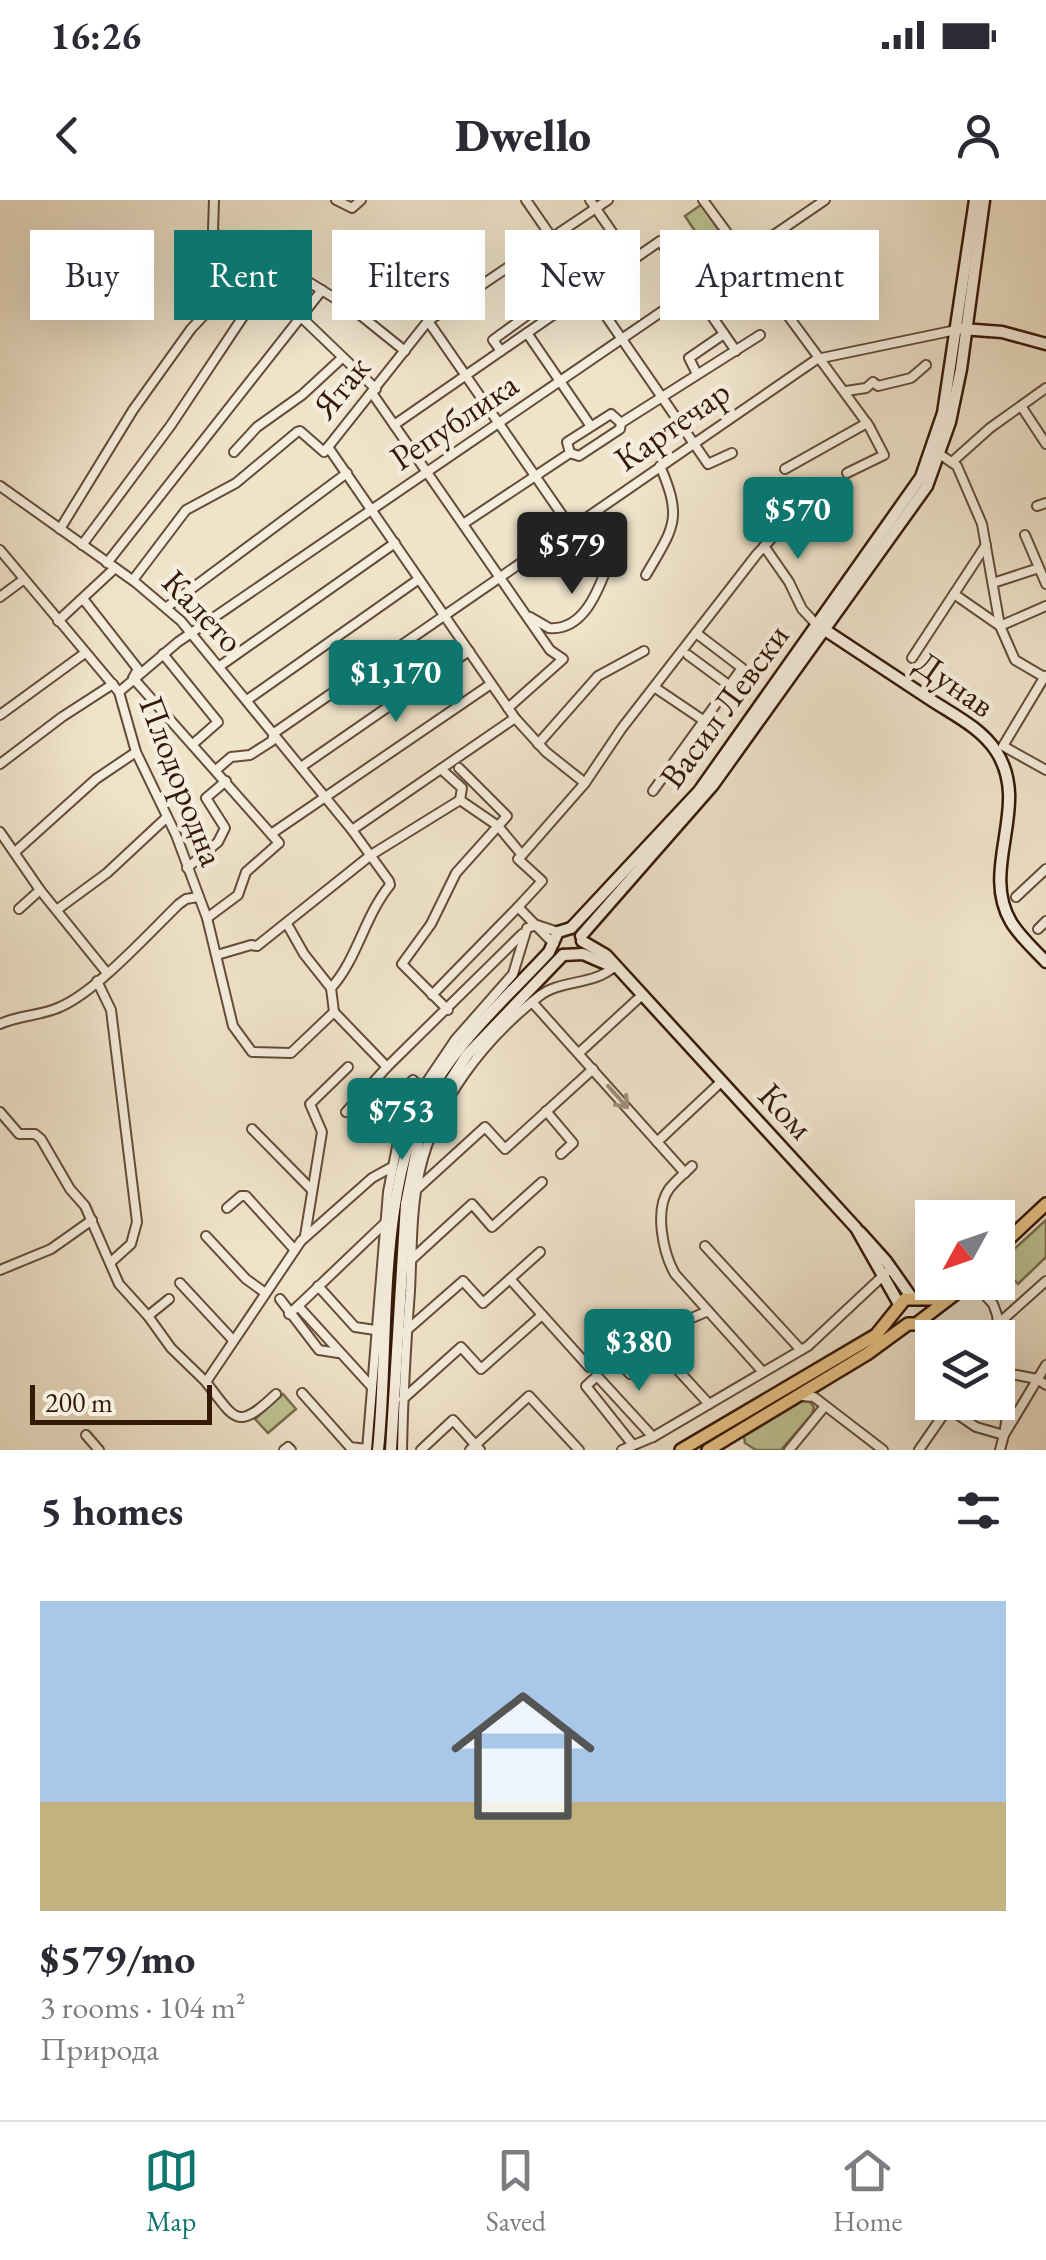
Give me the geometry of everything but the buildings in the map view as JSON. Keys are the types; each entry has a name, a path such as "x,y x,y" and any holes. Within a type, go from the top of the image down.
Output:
{"main road":[{"path":"962,330 975,200"},
{"path":"962,330 984,200"},
{"path":"962,330 1002,332 1046,344"},
{"name":"Васил Левски","path":"571,928 699,792 927,486 962,330"},
{"name":"Васил Левски","path":"577,953 582,938 714,785 821,628"},
{"name":"Дунав","path":"821,628 974,728 998,754 1008,776 1012,799 1001,872 1003,900 1011,923 1046,961"},
{"path":"370,1450 400,1178 414,1125 434,1085 556,938 571,928 606,955 614,968"},
{"path":"556,938 563,955"},
{"path":"391,1450 406,1204 419,1139 455,1070 563,955 577,953 614,968"},
{"name":"Ком","path":"614,968 856,1228 887,1272"},
{"path":"1015,1232 1046,1204"},
{"path":"1015,1242 1046,1214"},
{"path":"681,1450 876,1335 898,1307 915,1299 887,1272"},
{"path":"887,1272 899,1318 908,1324"},
{"path":"916,1300 923,1315"},
{"path":"708,1450 908,1324 919,1322 923,1315 947,1300"}],"street":[{"path":"213,230 214,200"},
{"path":"336,200 352,208 360,200"},
{"path":"526,200 547,230"},
{"name":"Ятак","path":"562,230 593,204 608,200"},
{"path":"704,200 725,230"},
{"name":"Република","path":"781,230 825,200"},
{"path":"593,204 611,230"},
{"name":"Ятак","path":"133,580 186,510 236,483 297,432 324,452 428,321 505,270"},
{"path":"312,284 332,296"},
{"path":"312,302 322,290"},
{"name":"Република","path":"0,764 62,717 133,678 660,313"},
{"path":"60,529 133,410 199,320"},
{"path":"82,546 171,425 241,320"},
{"path":"58,621 84,600 297,320"},
{"path":"304,320 374,391 524,614 550,650 561,656 562,662 508,708"},
{"path":"366,320 404,351"},
{"path":"501,351 493,340 520,320"},
{"path":"394,425 546,320"},
{"path":"609,320 708,464 732,453"},
{"path":"714,320 736,351"},
{"path":"789,320 846,391 884,455 847,472"},
{"path":"428,321 573,532"},
{"path":"514,324 590,425"},
{"path":"817,359 962,330"},
{"path":"724,334 689,358 700,375 760,335"},
{"path":"234,452 256,427 302,394 342,358"},
{"name":"Картечар","path":"216,770 231,757 250,755 272,740 274,733 573,532 660,466 817,359"},
{"path":"846,391 866,388 873,382 878,386 907,379 926,365"},
{"path":"462,524 570,453 579,456 696,372"},
{"path":"952,462 1046,388"},
{"path":"1021,406 1046,444"},
{"path":"570,453 567,442 590,425 611,414 621,423"},
{"path":"785,469 867,422"},
{"path":"328,447 515,718 538,744 585,782"},
{"path":"935,452 952,462 978,514 987,544 1000,626 1014,660 1045,676 1004,746 1046,770"},
{"path":"646,575 676,519 660,466"},
{"path":"167,606 346,472"},
{"name":"Калето","path":"0,486 167,606 194,633 371,855 390,885 377,900 346,968 331,988"},
{"path":"432,994 542,881 518,859 585,782 654,686 764,546 814,493"},
{"path":"1025,534 1046,584"},
{"path":"220,666 395,543"},
{"path":"912,658 987,544"},
{"name":"Дунав","path":"764,546 802,609 821,628"},
{"path":"524,614 548,628 574,623 591,603 607,568 600,547"},
{"name":"Плодородна","path":"0,550 116,688 136,752 176,835 207,918 232,1026 252,1052 291,1053 334,1012"},
{"path":"993,582 1039,568"},
{"path":"248,700 420,579"},
{"path":"0,597 23,580"},
{"path":"954,594 1000,626"},
{"path":"84,600 138,669 133,678 153,704 279,843 246,872 238,895 207,918"},
{"path":"1000,626 1046,606"},
{"path":"653,791 742,668 696,633"},
{"path":"301,768 469,651"},
{"path":"538,744 598,676 644,651"},
{"path":"0,715 85,652"},
{"path":"163,654 218,722 193,744"},
{"path":"688,655 730,686"},
{"path":"271,834 491,684"},
{"path":"654,686 703,720"},
{"path":"352,830 515,718"},
{"path":"15,852 96,779 136,752"},
{"path":"448,1010 402,964 431,924 456,873 507,816 459,768"},
{"path":"216,955 251,944 258,946 371,855 460,800 462,788 442,769"},
{"path":"188,868 218,842 225,828 206,798 226,782"},
{"path":"460,800 498,826 522,855"},
{"path":"58,910 166,818"},
{"path":"0,832 40,890 107,972"},
{"path":"1016,896 1046,870"},
{"path":"19,909 40,890"},
{"path":"0,1024 60,1008 97,982 186,898 198,897"},
{"path":"518,906 556,938"},
{"path":"1038,929 1046,921"},
{"path":"286,924 331,988 334,1012 387,1067"},
{"path":"346,1112 387,1067 524,933 537,925"},
{"path":"375,1426 371,1386 392,1167 422,1088 454,1040 513,974 524,933"},
{"path":"590,979 601,961"},
{"path":"402,1450 417,1189 425,1152 446,1101 474,1060 532,1002 548,990 601,978 614,968"},
{"path":"97,982 111,1010 137,1222 131,1244 111,1262"},
{"path":"579,1053 641,996"},
{"path":"532,1002 685,1173"},
{"path":"305,1236 322,1130 310,1104 348,1066"},
{"path":"417,1189 485,1126 505,1149 593,1069"},
{"path":"363,1129 413,1080 422,1088"},
{"path":"657,1142 721,1082"},
{"path":"0,1112 19,1134 38,1136 92,1220 119,1284 230,1412 246,1418 253,1416 276,1394"},
{"path":"546,1112 573,1143 560,1154"},
{"path":"252,1129 327,1216"},
{"path":"692,1166 668,1190 663,1202 667,1256 676,1274 762,1372"},
{"path":"206,1382 305,1236 372,1178 392,1167"},
{"path":"412,1260 472,1204 492,1227 542,1182"},
{"path":"227,1208 246,1196 294,1249"},
{"path":"0,1270 52,1249 92,1220"},
{"path":"289,1314 386,1222"},
{"path":"206,1236 249,1282 264,1292"},
{"path":"704,1246 801,1350"},
{"path":"407,1330 463,1281 483,1303 540,1252"},
{"path":"622,1450 653,1438 801,1350 887,1272"},
{"path":"510,1279 589,1367"},
{"path":"1002,1320 1046,1282"},
{"path":"180,1283 232,1340"},
{"path":"318,1286 354,1327 375,1330"},
{"path":"148,1316 169,1298"},
{"path":"280,1299 319,1350 338,1353"},
{"path":"298,1306 371,1386"},
{"path":"616,1359 630,1374 652,1353 653,1343 671,1327 708,1310"},
{"path":"403,1398 460,1347 481,1370 542,1315"},
{"path":"653,1343 709,1404"},
{"path":"1004,1435 1046,1365"},
{"path":"1015,1375 1046,1385"},
{"path":"632,1446 586,1386 597,1376 653,1438"},
{"path":"824,1379 821,1394 825,1406"},
{"path":"302,1392 348,1445 370,1450"},
{"path":"421,1450 453,1420 475,1448 530,1396 579,1450"},
{"path":"796,1397 814,1396 876,1448"},
{"path":"789,1450 825,1406"},
{"path":"920,1450 948,1408 976,1427 1004,1435"},
{"path":"1000,1450 1006,1420"},
{"path":"86,1434 99,1450"}],"green space":[{"path":"702,204 719,230 694,230 685,216"},
{"path":"1046,1220 1046,1257 1018,1284 1015,1248"},
{"path":"283,1394 296,1409 268,1433 255,1419"},
{"path":"802,1401 814,1407 812,1414 781,1450 756,1450 745,1443 744,1436"}]}
